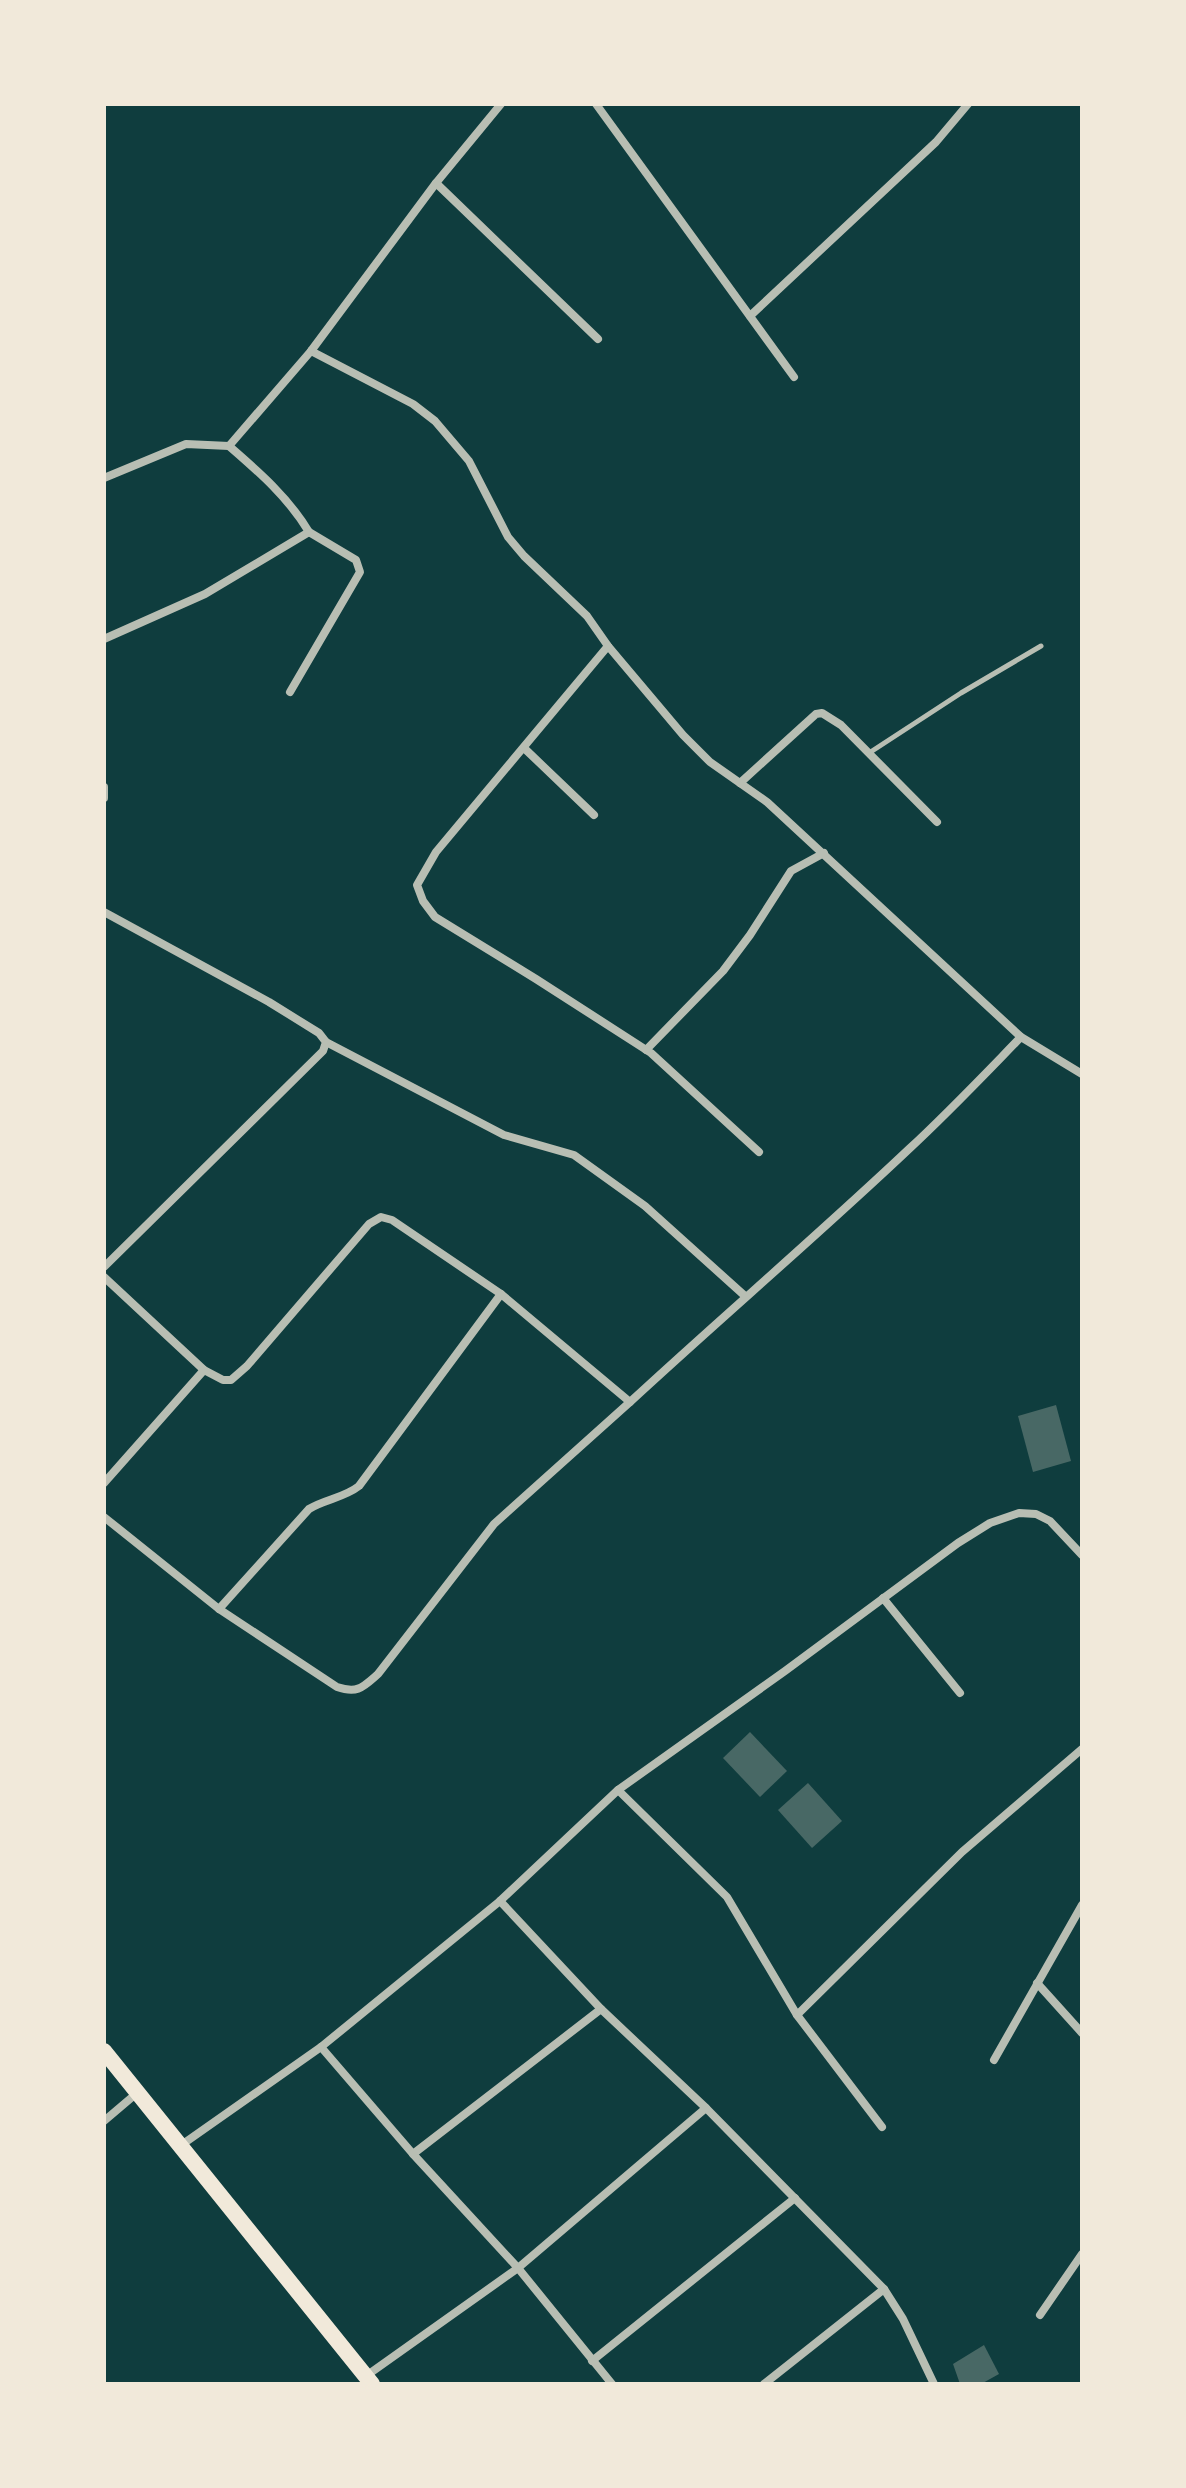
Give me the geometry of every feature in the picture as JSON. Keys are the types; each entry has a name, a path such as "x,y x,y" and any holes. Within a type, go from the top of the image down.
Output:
{"main road":[{"path":"104,2051 369,2380"}],"street":[{"path":"229,446 311,351 436,183 501,104"},
{"path":"596,104 794,377"},
{"path":"750,316 936,142 968,104"},
{"path":"436,183 598,339"},
{"path":"311,351 413,404 435,421 469,461 508,537 587,616 608,646 683,735 710,762 767,802 1021,1037 1082,1074"},
{"path":"104,478 186,444 229,446 279,491 309,532 356,560 360,572 290,692"},
{"path":"104,639 205,594 309,532"},
{"path":"608,646 436,852 417,885 423,901 435,917 646,1050 759,1152"},
{"path":"740,783 816,714 822,713 833,717 937,822"},
{"path":"524,748 594,815"},
{"path":"104,787 104,798"},
{"path":"646,1050 723,971 791,871 824,853"},
{"path":"104,912 269,1002 319,1033 326,1042 504,1135 574,1155 645,1206 745,1296"},
{"path":"104,1517 219,1609 337,1687 349,1691 363,1687 378,1674 494,1524 912,1147 1021,1037"},
{"path":"104,1267 323,1051 326,1042"},
{"path":"104,1277 204,1370 223,1380 231,1380 369,1224 381,1217 392,1220 501,1294 630,1402"},
{"path":"219,1609 309,1509 324,1500 349,1493 364,1480 501,1294"},
{"path":"104,1483 204,1370"},
{"path":"180,2146 321,2047 500,1901 618,1790 958,1543 990,1523 1019,1513 1036,1514 1050,1521 1082,1555"},
{"path":"883,1598 960,1693"},
{"path":"797,2015 962,1852 1082,1749"},
{"path":"618,1790 727,1897 797,2015 882,2127"},
{"path":"500,1901 601,2009 706,2108 884,2289 903,2319 934,2384"},
{"path":"994,2060 1082,1905"},
{"path":"1037,1983 1082,2033"},
{"path":"413,2154 601,2009"},
{"path":"321,2047 413,2154 518,2268 612,2384"},
{"path":"104,2121 138,2092"},
{"path":"369,2380 518,2268 706,2108"},
{"path":"592,2361 795,2198"},
{"path":"1040,2315 1082,2254"},
{"path":"764,2384 884,2289"}],"lane":[{"path":"869,753 1041,646"}],"building":[{"path":"1056,1405 1071,1461 1033,1472 1018,1416"},
{"path":"750,1732 787,1771 760,1797 723,1758"},
{"path":"808,1783 842,1821 812,1848 778,1810"},
{"path":"984,2345 999,2374 981,2384 960,2384 953,2364"}]}
